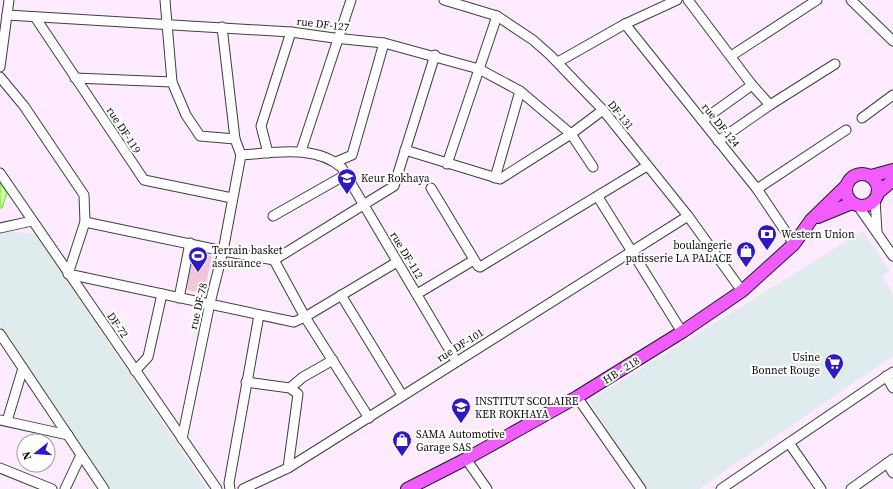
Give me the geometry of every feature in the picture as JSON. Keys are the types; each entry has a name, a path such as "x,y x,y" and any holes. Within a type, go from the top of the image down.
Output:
{"main road":[{"path":"871,176 893,170"},
{"path":"876,196 875,181 871,176 865,174 853,176 846,186 848,198 855,204 865,206 876,196 893,180"},
{"name":"HB - 218","path":"407,489 466,459 577,397 682,332 742,292 794,244 811,220 846,186"},
{"path":"811,220 855,204"}],"street":[{"path":"0,67 9,0"},
{"path":"165,0 172,82 186,115 200,136 235,139"},
{"path":"300,151 351,0"},
{"name":"DF-131","path":"444,0 497,16 533,40 558,62 603,110 688,216 742,292"},
{"path":"558,62 625,24 677,0"},
{"path":"688,0 752,85 770,105"},
{"path":"731,56 817,0"},
{"path":"851,0 893,40"},
{"name":"rue DF-127","path":"7,15 291,32 384,43 436,56 479,69 520,91 571,134 593,167"},
{"path":"447,164 497,16"},
{"name":"rue DF-119","path":"35,17 144,180 232,198"},
{"name":"rue DF-124","path":"625,24 757,189 794,244"},
{"path":"222,27 235,139 241,155 300,151 336,162 352,155 384,43"},
{"path":"268,154 261,126 291,32"},
{"path":"85,222 223,251 274,260 394,186 398,178 405,150 436,56"},
{"path":"718,141 770,105 835,64"},
{"path":"0,77 24,106 84,195 85,222 68,274 259,315 296,321 397,262"},
{"path":"75,78 172,82"},
{"path":"703,120 752,85"},
{"path":"497,179 520,91"},
{"path":"862,118 893,95"},
{"path":"405,150 497,179 571,134 603,110"},
{"path":"757,189 846,130"},
{"name":"rue DF-78","path":"182,439 210,304 223,251 241,155"},
{"name":"rue DF-112","path":"336,162 347,174 363,204 456,361"},
{"path":"431,188 478,266 483,266 647,166"},
{"name":"DF-72","path":"0,173 217,489"},
{"path":"273,216 347,174"},
{"path":"876,196 877,232"},
{"path":"598,197 682,332"},
{"path":"855,204 877,232 893,256"},
{"name":"rue DF-101","path":"243,489 288,468 688,216"},
{"path":"0,228 32,221"},
{"path":"179,298 190,243"},
{"path":"274,260 305,317 369,418"},
{"path":"416,294 474,260"},
{"path":"135,371 148,357 162,294"},
{"path":"341,295 402,395"},
{"path":"230,489 246,382 259,315"},
{"path":"0,334 104,489"},
{"path":"290,388 303,377 333,360"},
{"path":"23,368 4,420 68,436"},
{"path":"721,489 889,374 893,388"},
{"path":"246,382 290,388 296,392 299,398 288,468"},
{"path":"577,397 641,489"},
{"path":"789,443 821,489"},
{"path":"65,489 81,455"},
{"path":"466,459 487,489"},
{"path":"851,489 890,461 893,473"},
{"path":"0,468 52,489"}],"shaded area":[{"path":"0,183 7,193 2,208 0,208"},
{"path":"0,230 36,234 207,489 109,489 0,326"},
{"path":"863,231 890,271 882,276 893,294 893,356 699,489 647,489 589,401"},
{"name":"Terrain basket assurance","path":"192,252 212,256 204,294 184,289"}],"place":[{"name":"Keur Rokhaya","path":"347,195"},
{"name":"Western Union","path":"767,251"},
{"name":"boulangerie patisserie LA PALACE","path":"746,268"},
{"name":"Terrain basket assurance","path":"198,273"},
{"name":"Usine Bonnet Rouge","path":"834,380"},
{"name":"INSTITUT SCOLAIRE KER ROKHAYA","path":"461,424"},
{"name":"SAMA Automotive Garage SAS","path":"402,457"}]}
